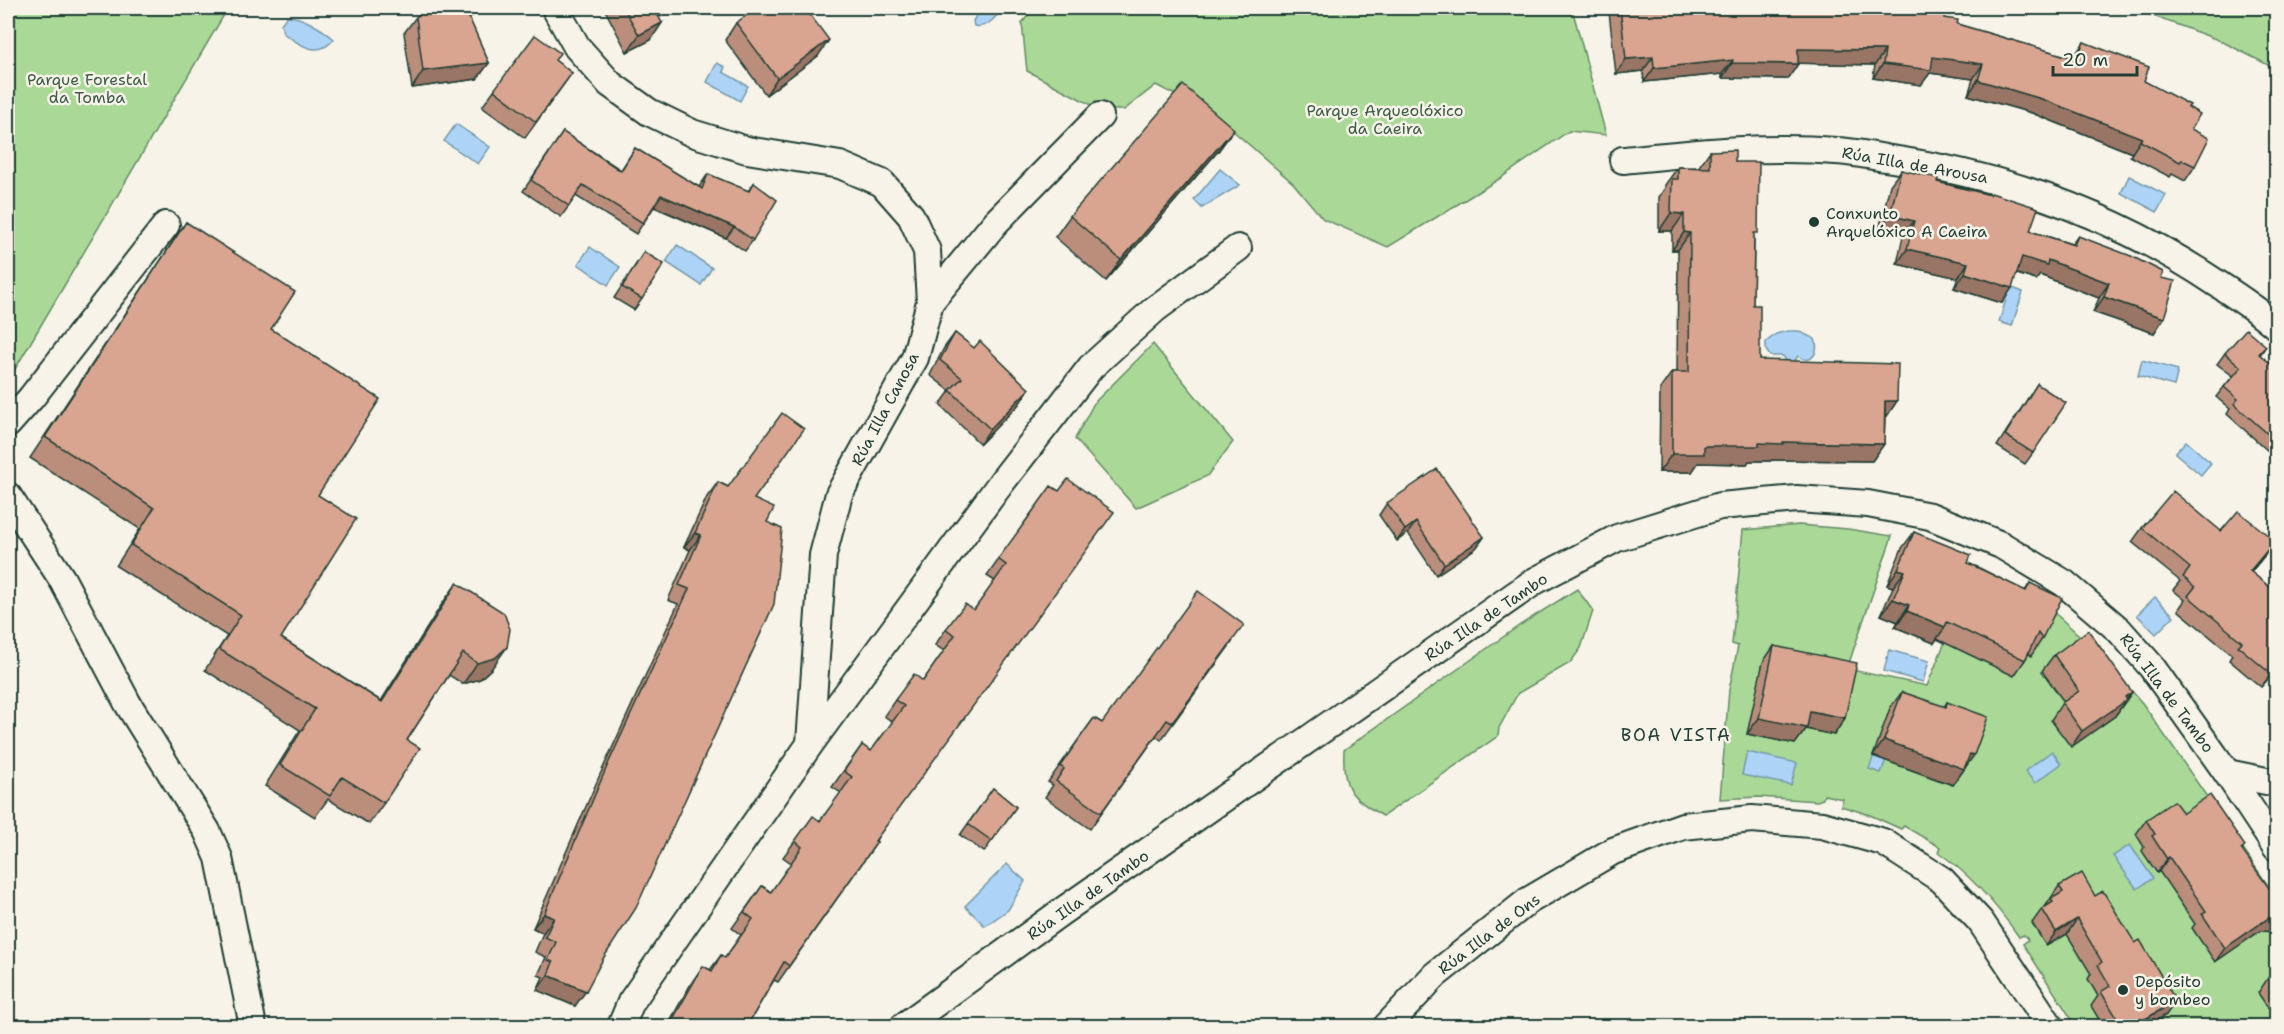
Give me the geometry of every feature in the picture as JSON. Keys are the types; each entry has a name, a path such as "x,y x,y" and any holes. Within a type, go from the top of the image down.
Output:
{"street":[{"name":"Rúa Illa Canosa","path":"555,8 577,47 610,84 649,111 692,133 747,150 840,165 882,183 911,216 927,251 930,302 915,358 839,494 823,555 810,744"},
{"path":"930,302 996,222 1100,116"},
{"name":"Rúa Illa de Arousa","path":"1623,160 1735,149 1836,151 1914,162 1988,177 2070,205 2139,236 2197,270 2262,313 2277,326"},
{"path":"8,424 31,398 166,225"},
{"path":"621,1026 631,1002 810,744 1001,483 1091,367 1155,309 1238,248"},
{"path":"8,495 62,579 128,704 207,831 219,858 253,1026"},
{"name":"Rúa Illa de Tambo","path":"904,1026 1061,912 1535,581 1617,538 1720,506 1797,499 1868,504 1930,516 2001,545 2064,583 2119,630 2151,666 2277,847"},
{"path":"2227,773 2277,783"},
{"name":"Rúa Illa de Ons","path":"1387,1026 1435,975 1528,901 1613,851 1683,826 1752,819 1822,825 1883,842 1942,880 1981,922 2050,1026"}],"green space":[{"name":"Parque Forestal da Tomba","path":"8,8 228,8 8,381"},
{"name":"Parque Arqueolóxico da Caeira","path":"1034,8 1572,8 1606,135 1569,131 1499,179 1388,247 1323,219 1293,183 1216,116 1156,85 1124,110 1101,110 1027,71 1022,23"},
{"path":"2132,8 2276,8 2276,69 2221,41"},
{"path":"1153,344 1233,442 1207,476 1136,508 1075,439 1094,403"},
{"path":"1799,525 1892,536 1847,669 1927,686 1976,566 2011,584 2058,616 2100,654 2143,704 2276,897 2276,1026 2076,1026 2023,944 2028,940 2024,935 2019,937 1982,891 1938,852 1940,847 1904,826 1901,829 1870,815 1841,806 1843,799 1824,795 1823,799 1817,801 1759,797 1720,799 1729,690 1738,646 1732,644 1743,530"},
{"path":"1577,589 1593,611 1581,648 1570,663 1518,693 1499,728 1498,736 1383,816 1356,797 1347,783 1344,750 1520,625"}],"water":[{"path":"981,8 1003,8 987,24 974,26 973,21"},
{"path":"287,16 305,20 334,39 322,48 315,49 302,45 283,33 281,24"},
{"path":"717,63 725,67 723,72 748,86 740,101 707,82"},
{"path":"456,124 490,147 478,164 444,141"},
{"path":"1220,169 1240,185 1202,208 1194,200"},
{"path":"2129,176 2166,195 2157,212 2121,193"},
{"path":"677,245 712,268 701,285 666,262"},
{"path":"590,247 620,267 608,285 578,264"},
{"path":"2010,287 2023,292 2012,326 1999,322"},
{"path":"1798,331 1815,339 1814,356 1803,359 1798,356 1793,363 1788,363 1783,356 1770,356 1766,350 1766,342 1776,334"},
{"path":"2142,360 2178,370 2174,386 2138,376"},
{"path":"2186,441 2211,463 2201,475 2175,453"},
{"path":"2155,597 2174,616 2156,634 2137,615"},
{"path":"1889,650 1929,661 1923,682 1884,671"},
{"path":"1882,732 1894,737 1881,773 1869,769"},
{"path":"2052,751 2061,764 2035,783 2025,771"},
{"path":"1747,752 1797,763 1791,785 1742,775"},
{"path":"2130,845 2153,878 2137,889 2113,856"},
{"path":"1007,864 1025,881 1008,910 985,926 965,906"}],"building":[{"path":"426,8 475,8 468,15 489,63 423,71 416,17"},
{"path":"624,8 654,8 662,23 639,35"},
{"path":"757,8 805,8 829,40 777,78 736,23"},
{"path":"1620,8 1943,8 1945,9 1944,18 1958,20 1957,24 2076,59 2084,42 2149,67 2144,81 2190,105 2188,107 2200,114 2191,129 2209,138 2195,166 2182,160 2180,162 2140,141 2142,138 2042,99 1978,80 1983,64 1933,57 1931,70 1883,64 1885,50 1798,49 1798,64 1732,63 1733,60 1654,68 1653,57 1626,59"},
{"path":"535,35 560,53 555,60 572,73 536,122 494,90"},
{"path":"1183,85 1234,129 1121,260 1070,216"},
{"path":"563,132 621,171 635,148 702,189 708,174 749,191 754,183 777,200 753,240 734,227 661,195 643,223 583,185 569,206 531,180"},
{"path":"1735,150 1735,162 1759,162 1758,233 1754,233 1753,305 1760,305 1760,360 1898,364 1897,401 1885,401 1884,444 1759,443 1759,446 1704,446 1704,454 1672,454 1672,372 1689,372 1690,233 1684,232 1684,214 1671,213 1672,179 1678,179 1678,167 1710,168 1710,151"},
{"path":"1901,170 1938,178 1937,182 1990,195 1991,193 2038,208 2030,231 2074,245 2078,236 2131,256 2163,272 2161,278 2175,281 2164,318 2104,297 2109,283 2048,260 2047,265 2022,257 2012,288 1965,273 1968,263 1907,249 1914,221 1890,215"},
{"path":"186,222 295,292 271,329 380,399 318,495 356,519 281,638 382,702 457,583 504,613 510,629 507,647 495,658 477,663 463,653 407,740 420,748 384,803 342,777 330,796 280,765 315,709 219,649 241,615 131,545 154,508 45,437"},
{"path":"644,252 664,264 642,299 622,287"},
{"path":"2246,329 2266,346 2259,354 2277,369 2277,442 2234,404 2238,399 2224,387 2241,367 2225,353"},
{"path":"955,333 974,348 980,341 1029,389 990,429 950,390 962,378 940,360"},
{"path":"2037,384 2066,403 2033,453 2005,435"},
{"path":"782,413 804,429 754,499 774,508 767,522 782,529 774,604 636,908 604,957 586,991 548,975 553,962 548,960 556,942 545,937 554,918 544,914 608,764 689,589 679,585 701,535 695,533 718,482 728,487"},
{"path":"1437,469 1484,537 1444,564 1416,522 1405,530 1387,503"},
{"path":"1068,479 1114,512 875,841 877,842 789,966 784,962 747,1026 669,1026 703,966 712,971 721,955 725,958 753,919 744,912 762,886 771,892 802,847 795,841 813,816 820,821 852,777 844,771 862,745 871,751 904,706 895,700 914,674 923,681 955,635 946,629 965,604 974,610 1006,565 998,559 1051,486 1059,491"},
{"path":"2173,491 2221,531 2238,511 2275,541 2250,571 2277,593 2277,667 2271,674 2238,646 2242,642 2188,596 2195,587 2183,577 2190,568 2142,528"},
{"path":"1914,532 1971,555 1968,563 2026,591 2030,583 2062,598 2042,639 2038,633 2025,660 1947,622 1945,627 1907,611 1909,605 1893,599 1905,571 1898,569"},
{"path":"1198,591 1244,625 1172,723 1167,720 1101,813 1056,781 1064,769 1060,766 1094,718 1102,723"},
{"path":"2088,630 2132,692 2125,697 2127,700 2082,731 2062,703 2079,691 2054,655"},
{"path":"1774,646 1857,663 1845,718 1810,711 1807,728 1759,718"},
{"path":"1902,692 1946,707 1947,702 1988,717 1974,755 1970,754 1964,769 1884,740"},
{"path":"993,788 1016,807 992,841 968,824"},
{"path":"2210,795 2245,846 2241,849 2277,899 2277,917 2270,917 2225,948 2202,914 2206,911 2152,836 2155,834 2146,820 2174,801 2183,813"},
{"path":"2082,873 2095,896 2103,891 2135,943 2140,940 2176,1001 2133,1026 2122,1026 2101,992 2110,986 2098,965 2102,962 2077,919 2056,932 2042,909 2053,902 2051,899 2063,892 2059,886"},
{"path":"2277,973 2277,990 2268,978"}],"place":[{"name":"Conxunto Arquelóxico A Caeira","path":"1814,222"},
{"name":"Depósito y bombeo","path":"2123,990"}],"district":[{"name":"BOA VISTA","path":"1676,735"}]}
